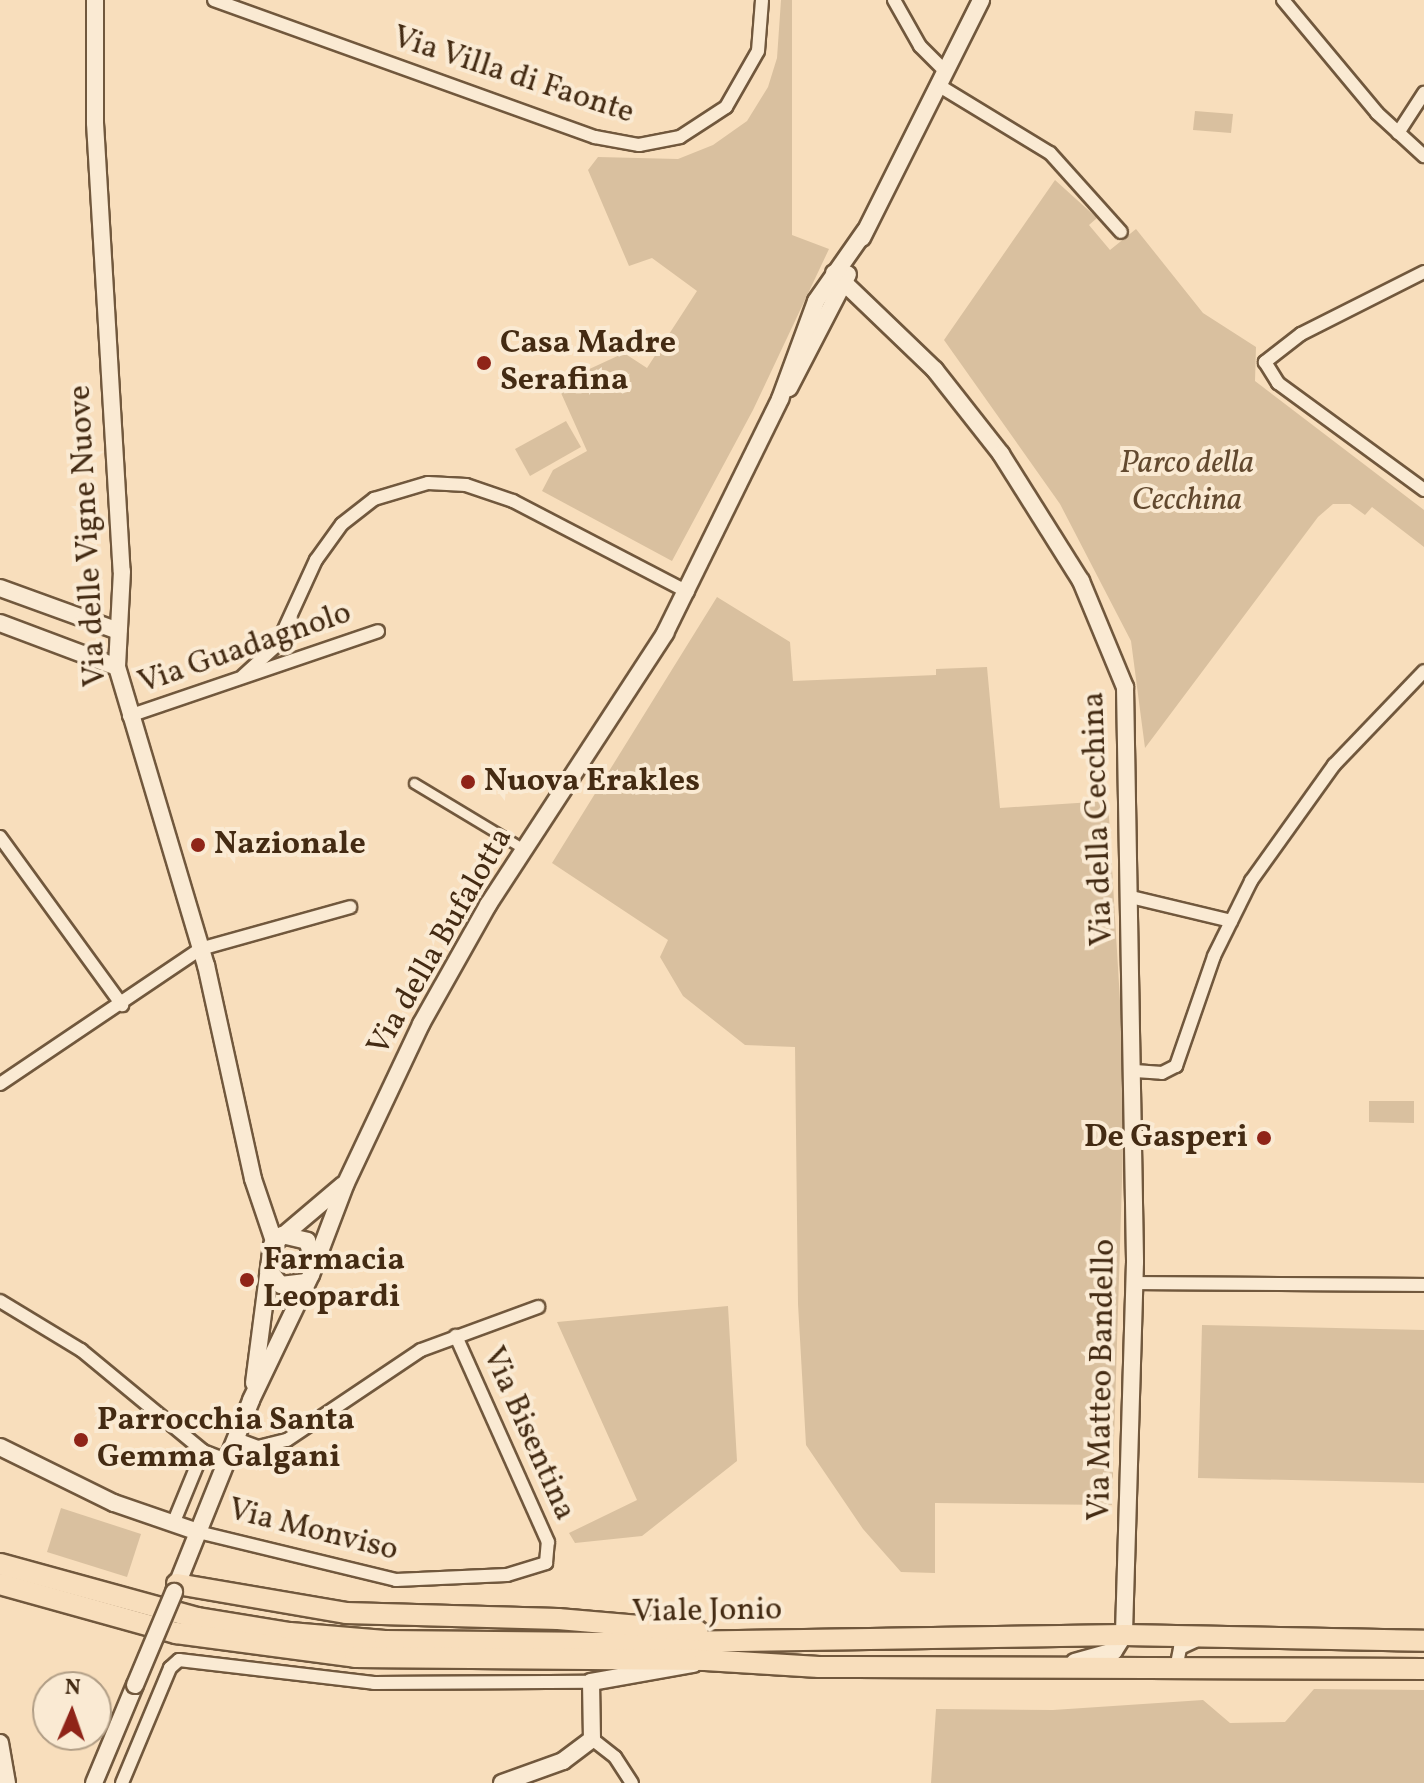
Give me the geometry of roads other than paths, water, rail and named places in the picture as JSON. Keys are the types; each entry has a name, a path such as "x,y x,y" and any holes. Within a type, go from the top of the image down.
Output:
{"main road":[{"name":"Viale Jonio","path":"0,1564 179,1614 316,1636 477,1643 1124,1635 1424,1641"},
{"name":"Viale Jonio","path":"0,1584 143,1625 293,1651 411,1659 705,1660 819,1667 1424,1669"},
{"path":"175,1588 346,1613 591,1621 776,1641"}],"street":[{"name":"Via delle Vigne Nuove","path":"95,0 95,123 122,571 117,667 200,949 253,1179 278,1238"},
{"name":"Via Villa di Faonte","path":"214,0 235,4 595,137 639,145 680,137 726,107 758,51 762,0"},
{"path":"894,0 941,78 1050,153 1121,232"},
{"name":"Via della Bufalotta","path":"314,1261 346,1183 421,1024 524,849 606,731 688,592 780,399 805,325 840,278 981,0"},
{"path":"1290,3 1398,133 1424,156"},
{"path":"1398,133 1424,93"},
{"path":"1424,272 1268,355 1266,366 1278,383 1424,490"},
{"name":"Via della Cecchina","path":"840,278 935,370 993,442 1044,516 1101,620 1120,664 1129,716 1135,1126"},
{"path":"243,676 277,645 316,560 342,524 374,499 428,483 466,485 513,501 688,592"},
{"path":"0,588 118,631"},
{"path":"0,623 117,667"},
{"name":"Via Guadagnolo","path":"129,716 378,631"},
{"path":"1135,1071 1167,1072 1176,1066 1231,921 1251,881 1326,775 1424,671"},
{"path":"414,783 524,849"},
{"path":"0,837 122,1005"},
{"path":"1131,897 1231,921"},
{"path":"0,1084 122,1005 200,949 350,907"},
{"name":"Via Matteo Bandello","path":"1124,1635 1135,1283 1135,1126"},
{"path":"251,1400 278,1238 346,1183"},
{"path":"94,1783 251,1400 314,1261 307,1241 278,1238"},
{"path":"270,1272 281,1285 306,1282"},
{"path":"1135,1283 1424,1285"},
{"path":"0,1301 81,1350 203,1451 227,1460"},
{"path":"236,1439 258,1447 287,1440 412,1355 538,1307"},
{"name":"Via Bisentina","path":"456,1336 550,1554"},
{"path":"0,1447 114,1503 198,1532"},
{"path":"173,1524 203,1451"},
{"name":"Via Monviso","path":"198,1532 348,1572 408,1581 520,1573 546,1563 550,1554"},
{"path":"1042,1669 1110,1653 1124,1635"},
{"path":"1176,1669 1180,1648 1212,1636"},
{"path":"122,1783 170,1668 179,1660 374,1683 591,1682 705,1660"},
{"path":"591,1682 592,1739"},
{"path":"502,1783 563,1761 592,1739"},
{"path":"592,1739 615,1757 632,1783"},
{"path":"0,1743 7,1783"}],"place":[{"name":"Casa Madre Serafina","path":"484,363"},
{"name":"Nuova Erakles","path":"468,782"},
{"name":"Nazionale","path":"198,845"},
{"name":"De Gasperi","path":"1264,1138"},
{"name":"Farmacia Leopardi","path":"247,1280"},
{"name":"Parrocchia Santa Gemma Galgani","path":"81,1440"}],"park label":[{"name":"Parco della Cecchina","path":"1187,484"}]}
